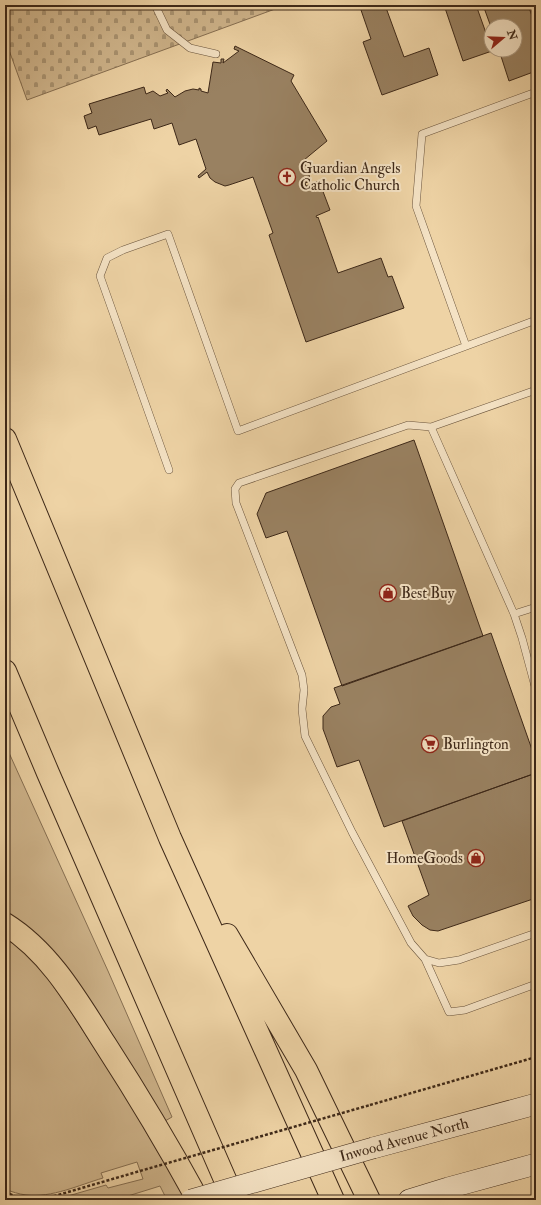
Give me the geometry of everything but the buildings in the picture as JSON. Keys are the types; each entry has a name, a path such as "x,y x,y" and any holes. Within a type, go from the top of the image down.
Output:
{"highway":[{"path":"5,439 170,838 333,1200"},
{"path":"5,671 48,774 234,1200"},
{"path":"170,838 306,1070 369,1200"},
{"path":"5,924 22,936 40,952 69,989 128,1081 198,1200"}],"main road":[{"name":"Inwood Avenue North","path":"190,1200 536,1104"},
{"path":"409,1200 536,1164"}],"lane":[{"path":"155,5 166,30 190,48 216,54"},
{"path":"466,346 416,206 422,134 536,92"},
{"path":"169,470 100,276 107,258 123,250 168,234 238,431 536,320"},
{"path":"536,390 431,427 408,425 239,483 235,490 236,503 302,676 304,690 302,709 305,736 352,832 411,943 425,959 450,1012 465,1010 536,984"},
{"path":"431,427 514,614 536,690"},
{"path":"514,614 536,607"},
{"path":"425,959 439,963 459,960 536,933"}],"path":[{"path":"5,1192 17,1197 30,1199 51,1197 140,1170 536,1057"}],"green space":[{"path":"5,5 286,5 27,100 5,39"},
{"path":"5,744 108,971 172,1117 165,1121 17,920 5,913"},
{"path":"5,938 31,958 45,974 127,1099 186,1200 167,1200 160,1186 115,1200 54,1200 106,1185 108,1188 143,1179 137,1162 101,1173 103,1178 46,1195 26,1195 5,1189"}],"place":[{"name":"Guardian Angels Catholic Church","path":"287,177"},
{"name":"Best Buy","path":"388,593"},
{"name":"Burlington","path":"430,744"},
{"name":"HomeGoods","path":"476,858"}]}
